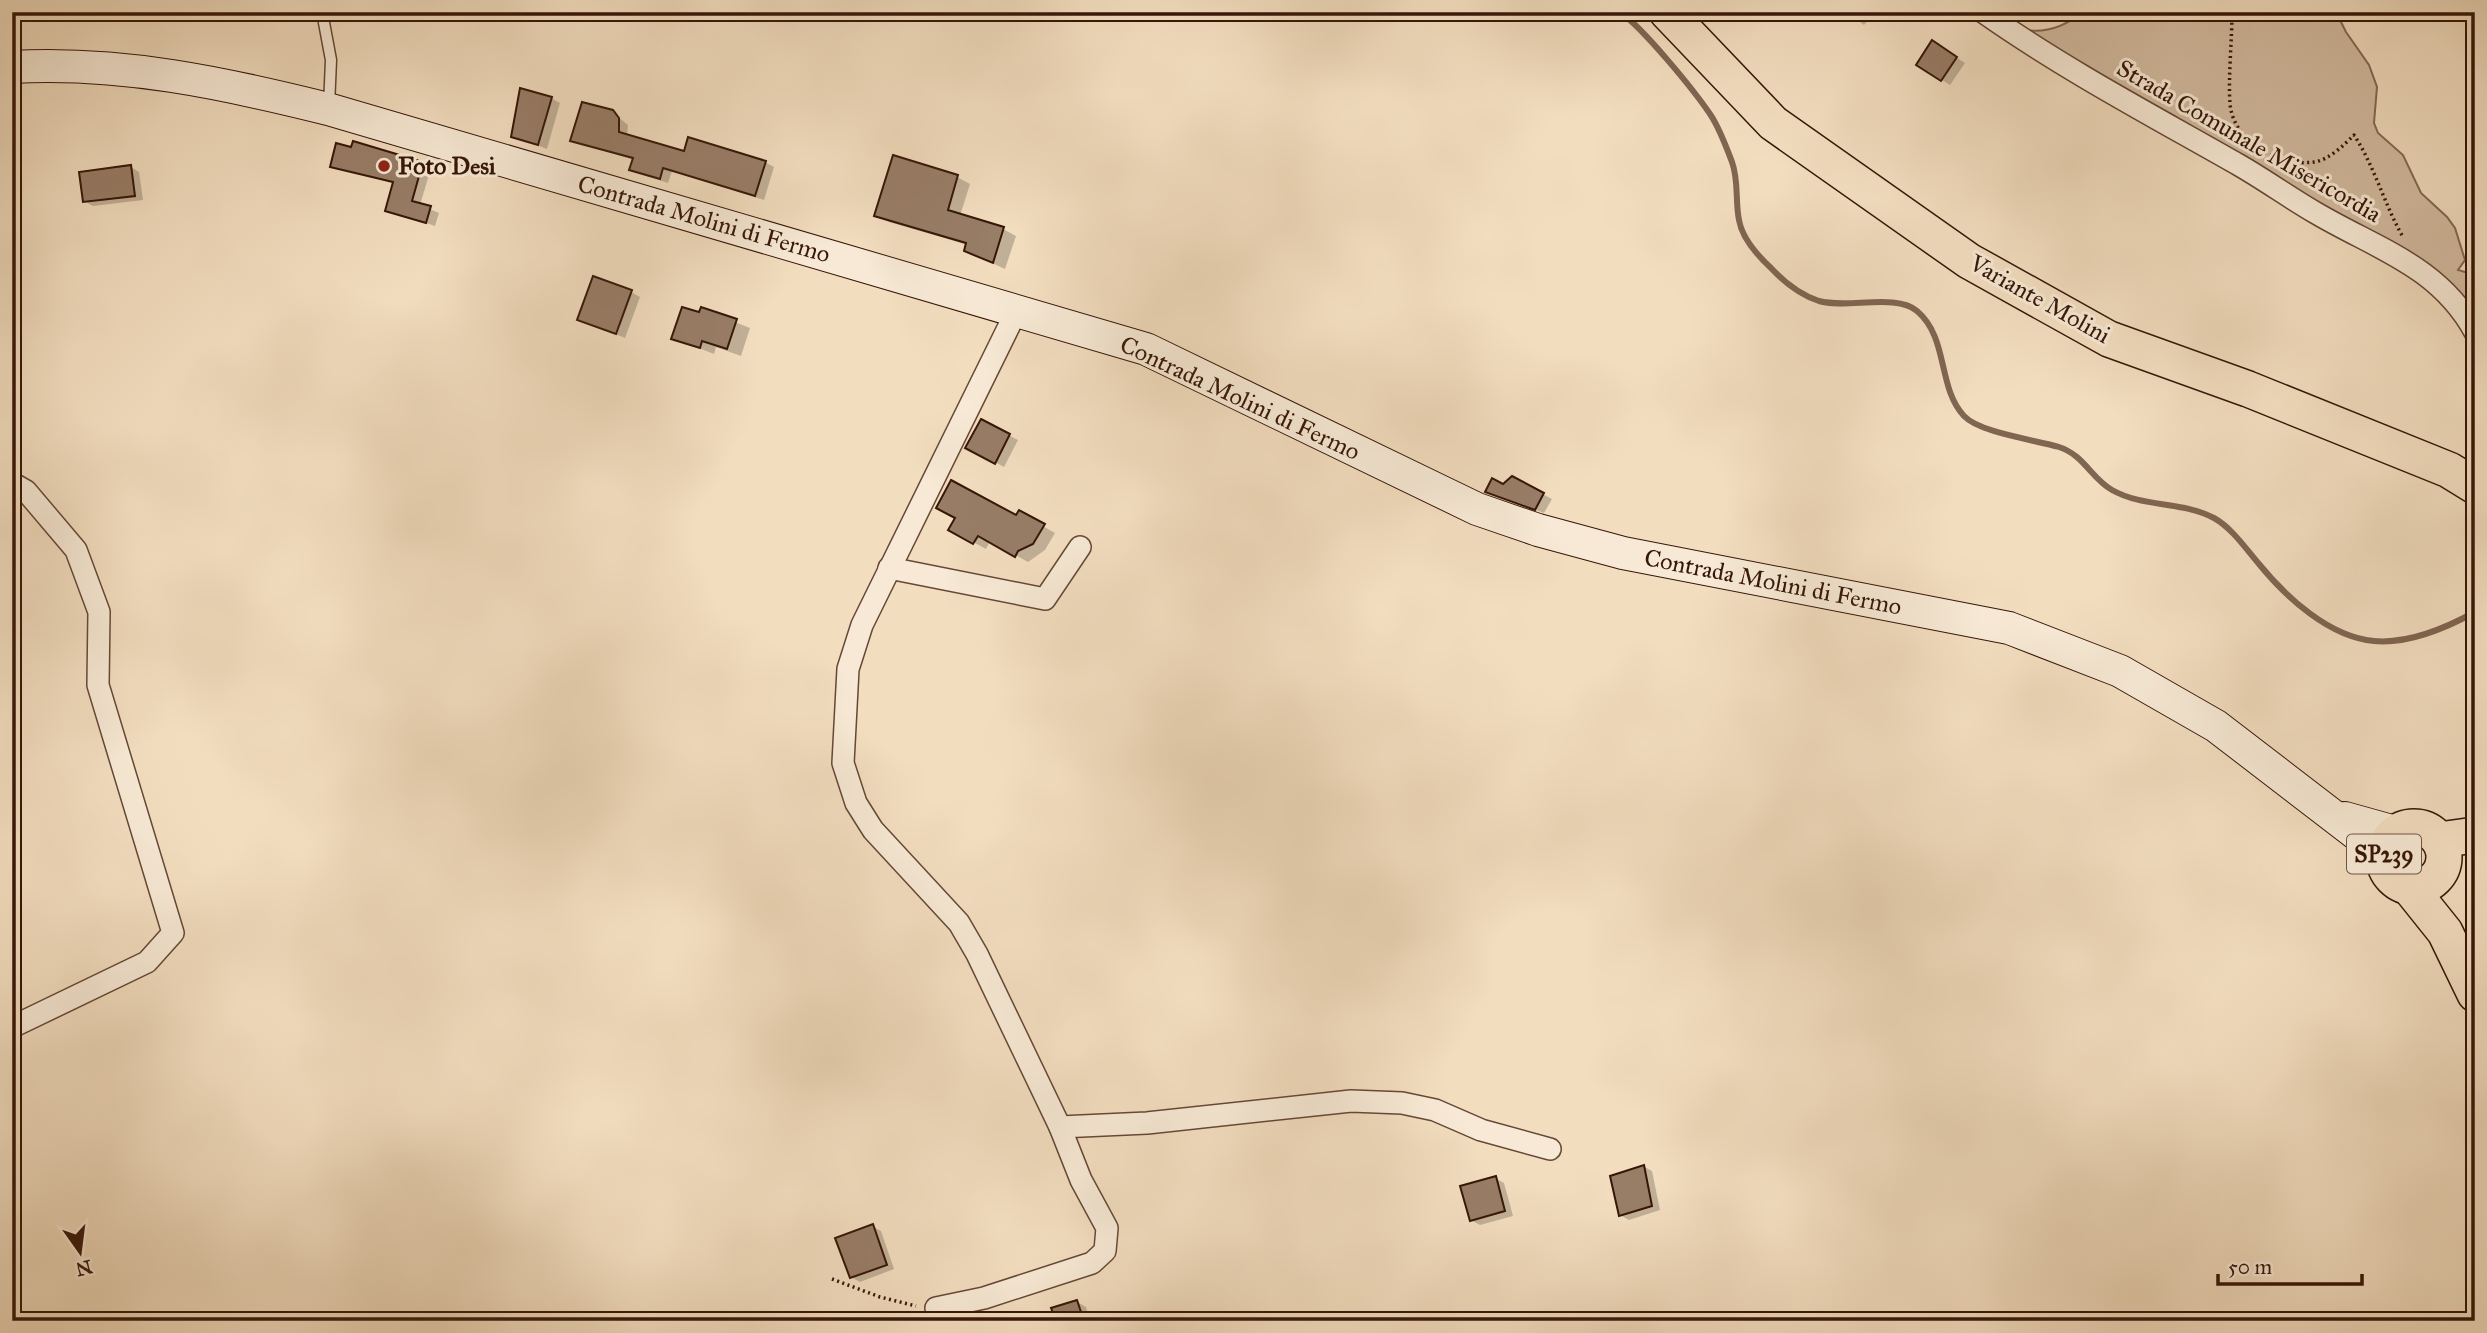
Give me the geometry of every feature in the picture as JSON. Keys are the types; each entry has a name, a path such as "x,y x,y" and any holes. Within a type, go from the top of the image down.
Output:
{"main road":[{"name":"Variante Molini","path":"1667,12 1773,123 1969,261 2109,339 2248,389 2449,470 2475,486"},
{"name":"Contrada Molini di Fermo","path":"12,67 121,67 196,79 328,109 1146,349 1476,509 1538,530 1623,553 2009,628 2120,671 2216,726 2307,797 2390,844"},
{"name":"SP239","path":"2442,856 2426,885 2409,887 2401,884 2388,872 2390,844 2414,826 2424,828 2442,856 2453,913 2475,957"},
{"path":"2442,856 2475,835"},
{"path":"2442,856 2475,841"},
{"name":"SP239","path":"2409,887 2445,932 2459,956 2475,994"}],"street":[{"name":"Strada Comunale Misericordia","path":"1983,12 2062,64 2243,167 2317,214 2414,264 2466,316 2475,332"},
{"path":"936,1308 984,1298 1092,1263 1105,1251 1108,1228 1082,1181 1060,1127 977,954 959,923 873,830 856,803 843,763 848,669 862,625 1017,310"},
{"path":"12,483 26,491 76,550 99,612 98,685 173,933 146,962 12,1027"},
{"path":"889,568 1045,599 1080,547"},
{"path":"1060,1127 1160,1122 1351,1101 1402,1103 1435,1110 1480,1130 1550,1149"}],"lane":[{"path":"322,12 331,60 328,109"}],"path":[{"path":"2232,12 2230,106 2245,139 2280,161 2316,162 2340,148 2354,135 2370,160 2391,216 2423,272"},
{"path":"832,1279 880,1297 936,1308"}],"shaded area":[{"path":"2082,12 2336,12 2369,65 2377,87 2374,123 2378,133 2403,155 2421,193 2455,228 2465,260 2458,270 2475,275 2475,329 2467,315 2317,213 2025,30 2055,28"}],"building":[{"path":"1932,40 1957,57 1941,81 1916,65"},
{"path":"520,88 552,97 538,145 511,137"},
{"path":"582,102 613,110 619,118 619,132 684,151 688,137 766,161 755,196 663,168 660,179 629,170 633,158 570,141"},
{"path":"353,141 423,162 412,201 431,206 426,223 385,211 393,182 330,167 336,143 351,147"},
{"path":"893,155 958,175 948,210 1004,227 993,263 964,251 966,243 874,216"},
{"path":"131,165 135,196 83,202 79,172"},
{"path":"593,276 632,290 616,334 577,320"},
{"path":"682,307 699,312 701,307 737,319 727,349 702,341 700,348 671,339"},
{"path":"981,419 1010,434 995,464 965,448"},
{"path":"1512,476 1544,493 1535,510 1485,492 1492,478 1503,484"},
{"path":"951,480 1016,515 1019,510 1045,524 1033,544 1018,551 1015,557 978,536 973,544 948,530 955,518 936,508"},
{"path":"1644,1165 1652,1206 1619,1216 1610,1176"},
{"path":"1496,1176 1505,1211 1470,1221 1460,1186"},
{"path":"873,1224 887,1265 850,1278 835,1238"},
{"path":"1077,1300 1084,1321 1056,1321 1051,1308"}],"waterway":[{"path":"1620,12 1667,60 1713,119 1734,169 1741,227 1756,252 1787,283 1819,301 1897,303 1917,311 1934,335 1956,404 1972,422 2068,451 2105,485 2124,496 2189,509 2214,518 2233,533 2295,602 2341,632 2374,641 2400,640 2439,629 2475,612"}],"place":[{"name":"Foto Desi","path":"384,166"}]}
